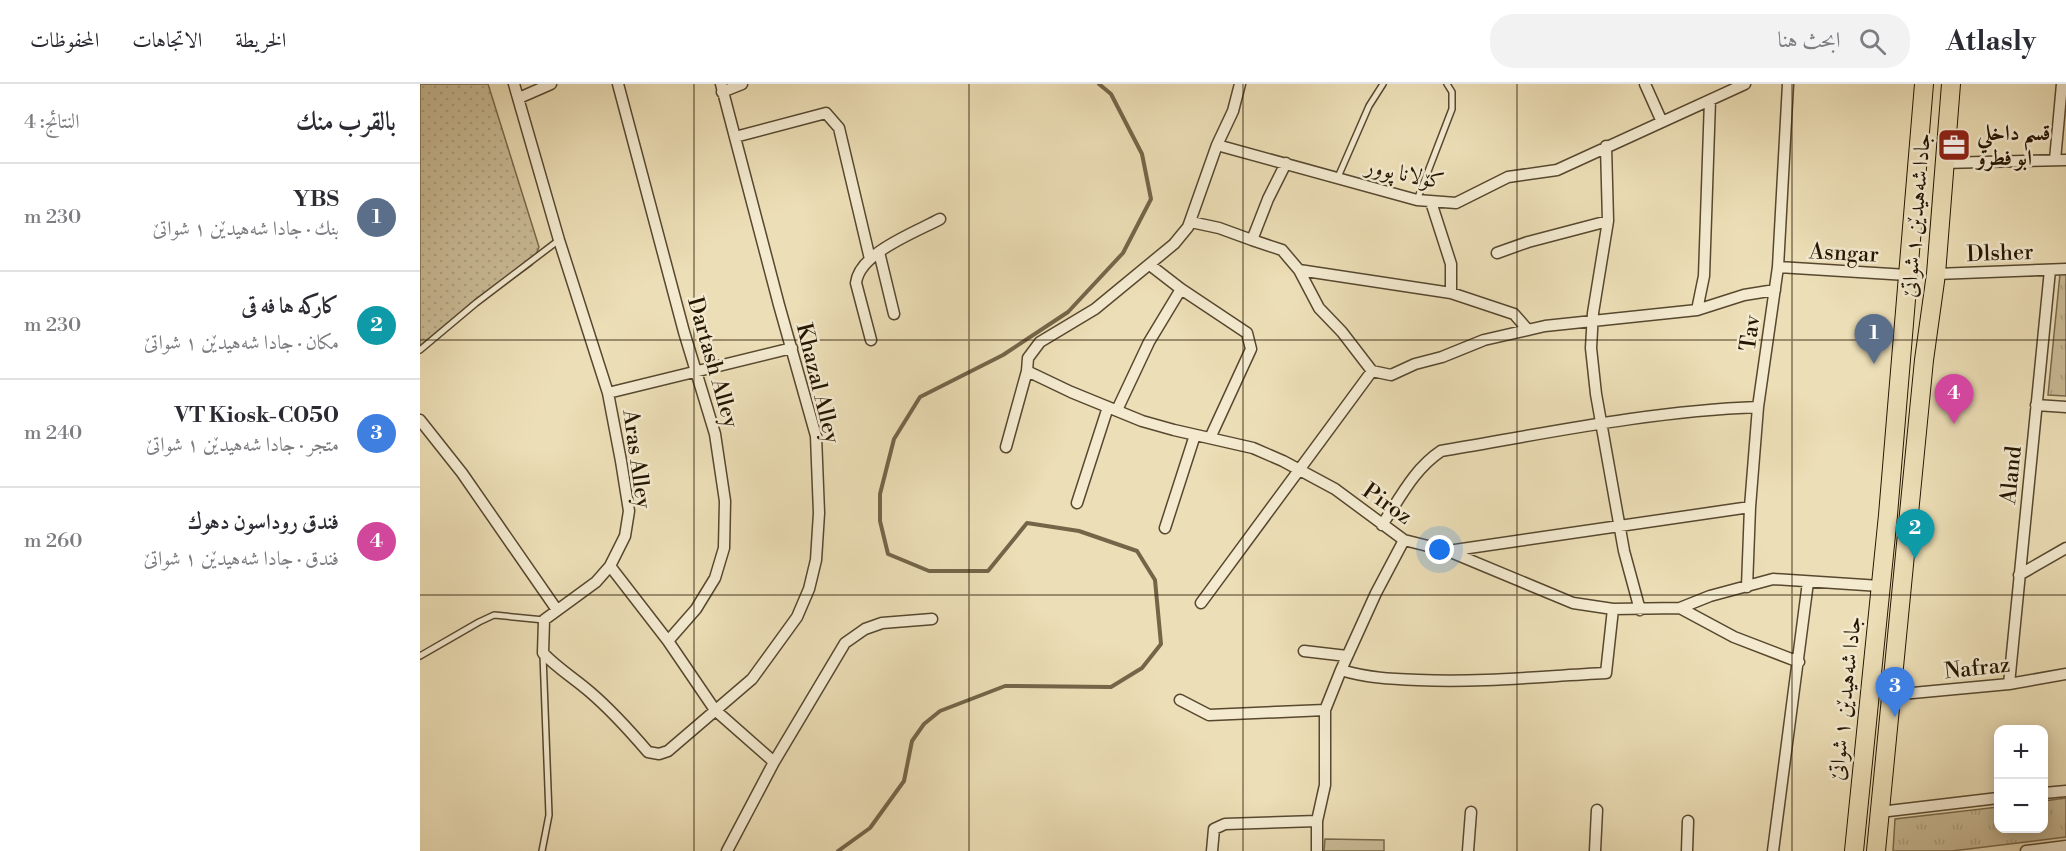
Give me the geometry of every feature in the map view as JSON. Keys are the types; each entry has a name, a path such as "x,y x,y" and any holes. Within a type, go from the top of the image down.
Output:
{"main road":[{"name":"جادا شەهیدێن ١ شواتێ","path":"1854,851 1880,586 1924,84"},
{"name":"جادا شەهیدێن ١ شواتێ","path":"1876,851 1924,360 1936,274 1951,84"},
{"path":"1900,359 1924,360"}],"street":[{"name":"Aras Alley","path":"514,84 559,240 608,393 629,511 625,536 610,566 596,582 544,620"},
{"path":"519,98 551,84"},
{"name":"Dartash Alley","path":"618,84 684,332 715,434 725,501 724,548 715,578 696,609 668,641"},
{"path":"722,88 742,84"},
{"path":"1006,447 1027,371 1028,358 1040,342 1095,309 1174,244 1191,222 1217,145 1233,111 1240,84"},
{"path":"1645,84 1662,122"},
{"name":"کۆلانا پوور","path":"1217,145 1417,200 1456,203 1508,177 1557,170 1745,84"},
{"name":"Tav","path":"1747,587 1750,507 1758,407 1778,267 1788,84"},
{"path":"1943,163 2060,160 2062,84"},
{"name":"Khazal Alley","path":"543,653 555,666 588,690 613,713 648,752 659,754 668,751 753,679 797,617 809,590 816,560 819,513 816,436 722,88"},
{"path":"1697,310 1704,276 1710,100"},
{"path":"735,137 826,113 839,128 874,255 894,314"},
{"path":"1606,146 1608,221 1592,321 1591,348 1619,525 1640,610"},
{"path":"1252,240 1268,199 1286,163"},
{"path":"1431,202 1451,264 1451,293"},
{"path":"871,340 856,283 861,268 874,255 940,219"},
{"path":"1497,254 1528,242 1608,221"},
{"path":"1191,222 1219,228 1282,250 1299,270 1320,308 1372,371 1391,375 1415,363 1442,357 1484,340 1528,330 1697,310 1744,295 1775,290"},
{"path":"1150,265 1181,289 1247,333 1251,349 1210,438"},
{"name":"Asngar","path":"1778,267 1907,275"},
{"name":"Dlsher","path":"1936,274 2066,269"},
{"path":"1299,270 1451,293 1514,314 1528,330"},
{"name":"Aland","path":"2009,684 2050,270"},
{"path":"1077,503 1112,409 1181,289"},
{"path":"608,393 792,348"},
{"name":"Piroz","path":"1027,371 1071,392 1153,424 1253,448 1335,489 1404,540 1448,551 1573,603 1613,609 1680,609 1710,596 1773,579 1880,586"},
{"path":"1201,603 1301,471 1372,371"},
{"path":"2036,405 2066,406"},
{"path":"1382,525 1416,472 1441,451 1601,422 1701,409 1758,407"},
{"path":"420,420 462,473 557,610"},
{"path":"1166,528 1195,435"},
{"path":"1448,551 1750,507"},
{"path":"1317,851 1317,821 1325,785 1325,710 1376,593 1404,540"},
{"path":"2019,575 2066,548"},
{"path":"610,566 668,641 715,710 774,762"},
{"path":"1773,851 1808,582"},
{"path":"1341,670 1361,676 1388,679 1453,681 1606,673 1613,609"},
{"path":"1680,609 1734,637 1799,662"},
{"path":"543,653 544,620"},
{"path":"727,851 774,762 845,643 865,629 882,623 932,620"},
{"path":"1305,651 1347,656"},
{"name":"Nafraz","path":"1891,695 2009,684 2066,674"},
{"path":"1180,700 1209,715 1325,710"},
{"path":"2048,793 2066,791"},
{"path":"1880,812 1994,798"},
{"path":"1594,851 1597,810"},
{"path":"1468,851 1471,812"},
{"path":"1212,851 1214,829 1225,824 1317,821"},
{"path":"1687,851 1688,821"},
{"path":"2026,851 2066,846"}],"lane":[{"path":"1338,177 1369,106 1383,84"},
{"path":"1417,200 1452,109 1452,92 1447,84"},
{"path":"420,350 476,303 559,240"},
{"path":"420,656 494,615 544,620"},
{"path":"542,851 549,815 543,653"}],"green space":[{"path":"420,84 488,84 539,247 532,265 420,346"},
{"path":"2060,274 2066,274 2066,396 2048,395"},
{"path":"2066,798 2066,837 1952,851 1893,851 1895,819 1994,807 1994,833 2048,833 2048,800"},
{"path":"1325,839 1384,840 1384,851 1324,851"}],"waterway":[{"path":"838,851 870,828 904,781 912,741 924,724 940,711 1005,686 1111,687 1142,668 1161,644 1155,580 1137,551 1079,531 1027,523 988,571 929,571 888,554 880,521 880,494 894,439 920,397 1003,355 1068,312 1123,253 1151,199 1142,154 1111,94 1099,84"}],"place":[{"name":"قسم داخلي ابو فطرو","path":"1954,145"},
{"name":"YBS","path":"1874,364"},
{"name":"فندق روداسون دهوك","path":"1954,424"},
{"name":"كاركه ها فه قى","path":"1915,559"},
{"name":"VT Kiosk-C050","path":"1895,717"}]}
